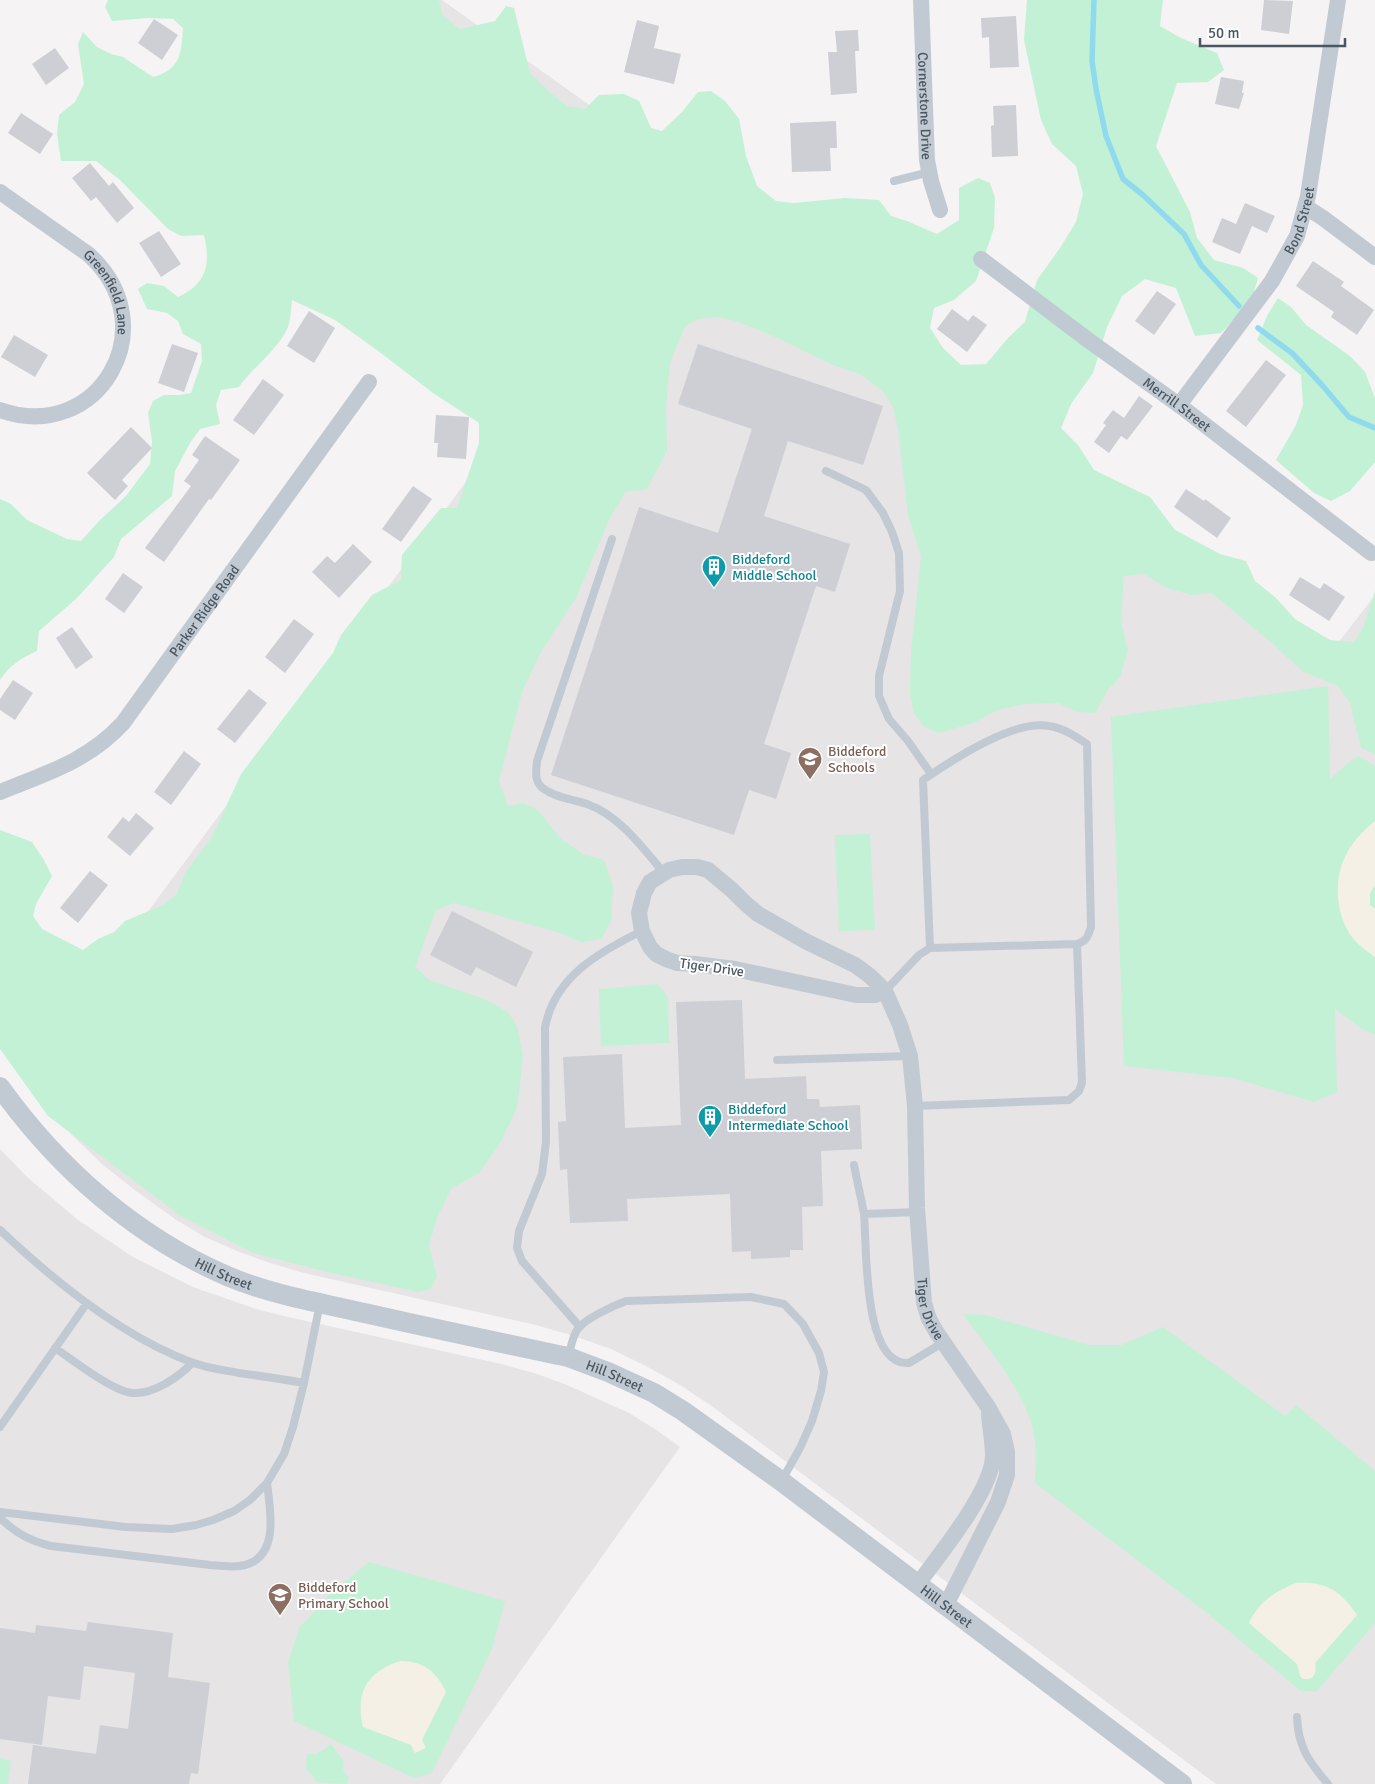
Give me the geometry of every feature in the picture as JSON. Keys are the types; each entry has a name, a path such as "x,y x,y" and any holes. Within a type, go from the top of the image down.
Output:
{"street":[{"name":"Cornerstone Drive","path":"922,0 926,140 930,172 940,210"},
{"name":"Bond Street","path":"1179,405 1272,281 1297,236 1306,208 1338,0"},
{"name":"Greenfield Lane","path":"0,192 88,254 99,264 108,275 120,301 124,330 120,352 112,372 93,394 81,403 54,414 39,416 24,416 0,410"},
{"path":"1306,208 1324,218 1375,257"},
{"name":"Merrill Street","path":"981,259 1088,340 1179,405 1371,553"},
{"name":"Parker Ridge Road","path":"0,792 78,760 110,737 123,723 369,382"},
{"name":"Tiger Drive","path":"885,991 874,995 856,995 735,969 676,963 656,954 645,940 639,913 644,893 650,882 664,873 682,866 708,870 758,914 807,942 855,965 870,976 885,991 906,1039 910,1056 915,1106 918,1212 924,1303 929,1319 988,1407 1003,1434 1007,1452 1007,1475 998,1502 946,1605"},
{"name":"Hill Street","path":"4,1096 65,1164 115,1208 160,1241 185,1256 228,1276 286,1296 568,1357 608,1372 654,1393 683,1411 781,1481 1182,1784"},
{"name":"Tiger Drive","path":"918,1584 978,1498 986,1482 993,1456 988,1407"}],"lane":[{"path":"894,181 930,172"},
{"path":"826,471 866,490 883,513 892,532 899,553 900,591 879,676 879,696 889,718 932,774"},
{"path":"612,539 537,761 537,783 544,789 566,799 587,804 604,812 637,841 664,873"},
{"path":"885,991 919,955 930,948 1078,944 1084,942 1088,937 1091,927 1087,744 1070,733 1048,726 1033,725 1016,728 979,746 923,780 930,948"},
{"path":"580,1327 522,1261 517,1248 519,1231 542,1174 546,1142 545,1028 551,1004 563,985 584,965 603,952 642,931"},
{"path":"915,1106 1069,1100 1074,1097 1082,1083 1078,944"},
{"path":"778,1060 910,1056"},
{"path":"854,1165 864,1214 869,1295 878,1337 884,1351 896,1362 902,1364 909,1363 944,1342"},
{"path":"864,1214 918,1212"},
{"path":"0,1230 87,1303 113,1321 170,1354 214,1369 304,1383"},
{"path":"568,1357 580,1327 612,1307 626,1302 752,1297 784,1304 804,1324 819,1353 824,1372 821,1391 812,1421 800,1448 781,1481"},
{"path":"0,1427 87,1303"},
{"path":"0,1512 126,1527 172,1529 204,1523 234,1511 250,1500 266,1483 284,1454 304,1383 320,1303"},
{"path":"55,1348 110,1384 130,1393 153,1390 183,1373 192,1363"},
{"path":"0,1518 21,1536 51,1546 234,1567 247,1564 258,1558 269,1540 271,1527 266,1483"},
{"path":"1297,1717 1300,1742 1312,1764 1328,1784"}],"shaded area":[{"name":"Biddeford Schools","path":"293,0 442,0 910,334 1329,655 1375,595 1375,1784 1216,1784 713,1407 680,1385 611,1349 574,1336 536,1325 304,1273 237,1251 205,1237 175,1219 103,1165 73,1136 35,1093 0,905 98,979 505,429"},
{"name":"Biddeford Primary School","path":"0,1149 27,1177 78,1220 133,1257 193,1287 256,1309 534,1373 567,1385 629,1413 680,1447 440,1784 0,1784"}],"green space":[{"path":"108,0 439,0 443,16 460,29 495,21 506,6 514,8 530,73 567,106 585,109 599,95 624,94 639,101 651,128 662,131 682,112 698,92 711,91 725,101 739,119 746,156 757,186 776,201 794,203 845,198 879,200 891,216 937,234 959,220 959,188 978,178 990,183 995,198 994,228 976,281 954,300 934,308 930,328 943,348 961,365 986,364 1009,337 1025,322 1037,280 1076,222 1083,194 1076,166 1052,144 1041,120 1024,40 1027,0 1163,0 1160,26 1181,38 1217,53 1224,70 1208,82 1177,83 1156,146 1190,212 1197,238 1214,260 1243,268 1258,278 1251,301 1221,333 1195,336 1176,288 1145,279 1122,296 1107,327 1093,373 1071,404 1061,428 1078,445 1094,470 1150,497 1175,530 1220,554 1246,561 1255,581 1276,598 1295,619 1330,640 1354,642 1363,628 1375,591 1375,754 1361,748 1350,703 1338,686 1302,671 1212,593 1191,595 1167,588 1144,574 1124,576 1121,621 1128,650 1120,677 1108,690 1095,713 1077,712 1058,703 1025,704 998,710 973,723 939,733 923,726 914,713 910,695 911,652 921,556 908,515 898,429 893,407 883,391 860,374 833,365 773,336 736,321 716,317 698,319 685,326 670,363 666,407 667,451 647,489 625,492 608,522 576,598 542,650 522,692 499,781 508,806 523,803 537,809 562,840 585,855 604,860 613,886 611,921 601,939 581,942 560,933 454,903 436,910 415,967 429,980 484,999 508,1012 517,1026 523,1057 517,1108 499,1145 479,1173 451,1189 437,1218 429,1245 437,1277 430,1289 418,1292 332,1273 253,1253 181,1216 48,1116 0,1049 0,830 32,842 52,876 36,904 33,916 42,929 83,950 98,939 114,932 125,921 163,905 177,894 185,873 212,837 241,774 333,653 341,635 372,595 401,580 402,555 441,508 457,508 479,443 479,423 433,393 335,320 292,300 288,327 272,351 239,387 221,390 216,405 220,424 200,429 190,443 175,471 172,496 121,539 114,557 77,598 39,631 37,651 16,663 0,680 0,499 11,504 27,520 67,539 81,541 126,496 150,464 152,441 148,413 153,401 164,395 191,393 202,361 201,344 183,334 178,321 167,313 147,309 138,289 147,283 164,286 178,297 188,292 201,279 204,272 207,255 204,235 181,236 168,229 120,180 96,161 61,161 57,134 59,115 75,102 84,84 78,44 83,32 97,47 111,54 123,57 153,77 169,70 178,59 180,53 183,28 173,19 148,18 112,21 105,7"},
{"path":"1278,298 1291,307 1306,325 1350,356 1365,372 1375,398 1375,462 1350,491 1331,501 1314,493 1276,460 1296,425 1303,405 1301,375 1257,340 1267,316"},
{"path":"1328,686 1330,779 1359,756 1375,766 1375,1035 1362,1029 1335,1009 1337,1092 1314,1102 1233,1078 1124,1066 1111,717"},
{"path":"870,834 875,930 839,931 835,835"},
{"path":"657,984 668,997 669,1043 601,1046 599,989"},
{"path":"963,1314 986,1315 1088,1345 1121,1345 1163,1327 1285,1416 1296,1405 1375,1471 1375,1623 1316,1692 1301,1691 1206,1612 1035,1483 1035,1441 1025,1407 996,1358"},
{"path":"369,1562 505,1601 492,1649 432,1773 414,1778 294,1721 288,1663 299,1628 331,1593"},
{"path":"331,1744 344,1761 343,1770 349,1778 347,1784 317,1782 306,1768 307,1754 317,1754"},
{"path":"0,1758 11,1761 8,1784 0,1784"}],"sand":[{"path":"1375,821 1375,885 1370,893 1370,905 1375,909 1375,957 1357,943 1346,928 1339,907 1338,884 1339,873 1347,853"},
{"path":"1296,1583 1316,1584 1332,1589 1345,1600 1357,1615 1315,1663 1316,1670 1314,1676 1307,1679 1303,1679 1300,1676 1297,1664 1249,1623 1268,1598"},
{"path":"401,1661 416,1663 434,1673 446,1692 422,1740 426,1748 415,1753 411,1745 363,1727 361,1715 361,1704 366,1685 380,1671 389,1665"}],"building":[{"path":"1264,0 1293,1 1289,34 1261,30"},
{"path":"1016,16 1019,67 990,68 989,37 982,38 981,18"},
{"path":"154,19 178,35 162,60 138,43"},
{"path":"637,20 659,26 654,48 681,54 674,84 624,72"},
{"path":"858,30 859,51 855,51 857,93 831,95 828,52 837,52 835,31"},
{"path":"55,48 69,68 46,85 32,64"},
{"path":"1221,77 1244,81 1242,93 1244,93 1239,109 1215,104"},
{"path":"1016,105 1018,156 992,157 991,126 994,125 993,106"},
{"path":"21,113 53,134 40,154 8,133"},
{"path":"836,121 837,148 830,148 831,171 792,172 790,123"},
{"path":"90,163 109,186 113,182 134,208 117,223 96,197 91,201 72,178"},
{"path":"1245,203 1275,216 1267,233 1252,226 1240,254 1212,242 1222,218 1236,224"},
{"path":"159,231 181,264 161,277 139,243"},
{"path":"1313,261 1344,282 1341,286 1374,310 1357,335 1331,317 1334,312 1296,286"},
{"path":"1157,291 1176,304 1154,335 1135,321"},
{"path":"952,309 968,321 973,315 987,325 967,352 937,329"},
{"path":"309,311 335,328 314,363 287,346"},
{"path":"14,335 48,355 35,377 1,357"},
{"path":"172,344 198,353 184,392 158,383"},
{"name":"Biddeford Middle School","path":"698,344 883,406 863,465 788,441 764,516 850,544 835,592 816,586 764,744 791,753 776,799 749,790 734,835 551,775 639,507 718,533 752,429 678,404"},
{"path":"1266,360 1286,375 1246,427 1226,411"},
{"path":"263,379 284,395 254,435 233,420"},
{"path":"1139,396 1153,406 1127,440 1121,436 1109,453 1094,442 1106,425 1103,423 1113,410 1124,418"},
{"path":"436,415 469,417 466,459 437,457 438,443 434,443"},
{"path":"131,427 152,448 122,480 128,486 115,500 87,473"},
{"path":"205,436 240,460 211,500 209,499 164,562 145,548 191,486 184,481 199,460 192,455"},
{"path":"413,486 432,499 401,542 382,529"},
{"path":"1186,489 1204,501 1205,499 1231,518 1217,538 1174,507"},
{"path":"353,544 372,562 339,598 312,572 327,556 335,563"},
{"path":"123,573 143,587 124,613 105,599"},
{"path":"1300,577 1320,589 1324,583 1345,597 1329,621 1289,595"},
{"path":"294,619 314,634 285,673 265,657"},
{"path":"72,627 93,657 76,669 56,638"},
{"path":"13,680 33,693 15,720 0,710 0,699"},
{"path":"249,689 267,703 235,743 217,729"},
{"path":"184,751 201,764 171,805 154,792"},
{"path":"136,813 154,828 130,856 107,837 123,817 129,822"},
{"path":"90,871 108,885 78,923 60,908"},
{"path":"452,911 533,952 516,987 476,967 471,976 430,955"},
{"name":"Biddeford Intermediate School","path":"742,1000 745,1079 806,1076 807,1099 819,1099 820,1107 860,1105 862,1149 821,1151 823,1206 802,1207 803,1250 790,1250 790,1257 751,1259 751,1251 732,1252 730,1194 627,1199 628,1221 570,1223 567,1169 560,1170 558,1122 566,1121 563,1057 622,1054 625,1128 681,1125 676,1002"},
{"path":"88,1622 173,1633 168,1677 210,1683 198,1774 191,1773 189,1784 28,1784 33,1745 96,1754 100,1725 128,1729 135,1673 84,1666 80,1700 48,1696 42,1745 0,1739 0,1628 35,1633 36,1625 86,1631"}],"waterway":[{"path":"1094,0 1092,61 1096,89 1106,136 1123,179 1143,195 1184,234 1201,265 1239,306"},
{"path":"1258,328 1292,353 1349,417 1375,428"}],"place":[{"name":"Biddeford Middle School","path":"714,588"},
{"name":"Biddeford Schools","path":"810,780"},
{"name":"Biddeford Intermediate School","path":"710,1138"},
{"name":"Biddeford Primary School","path":"280,1616"}]}
